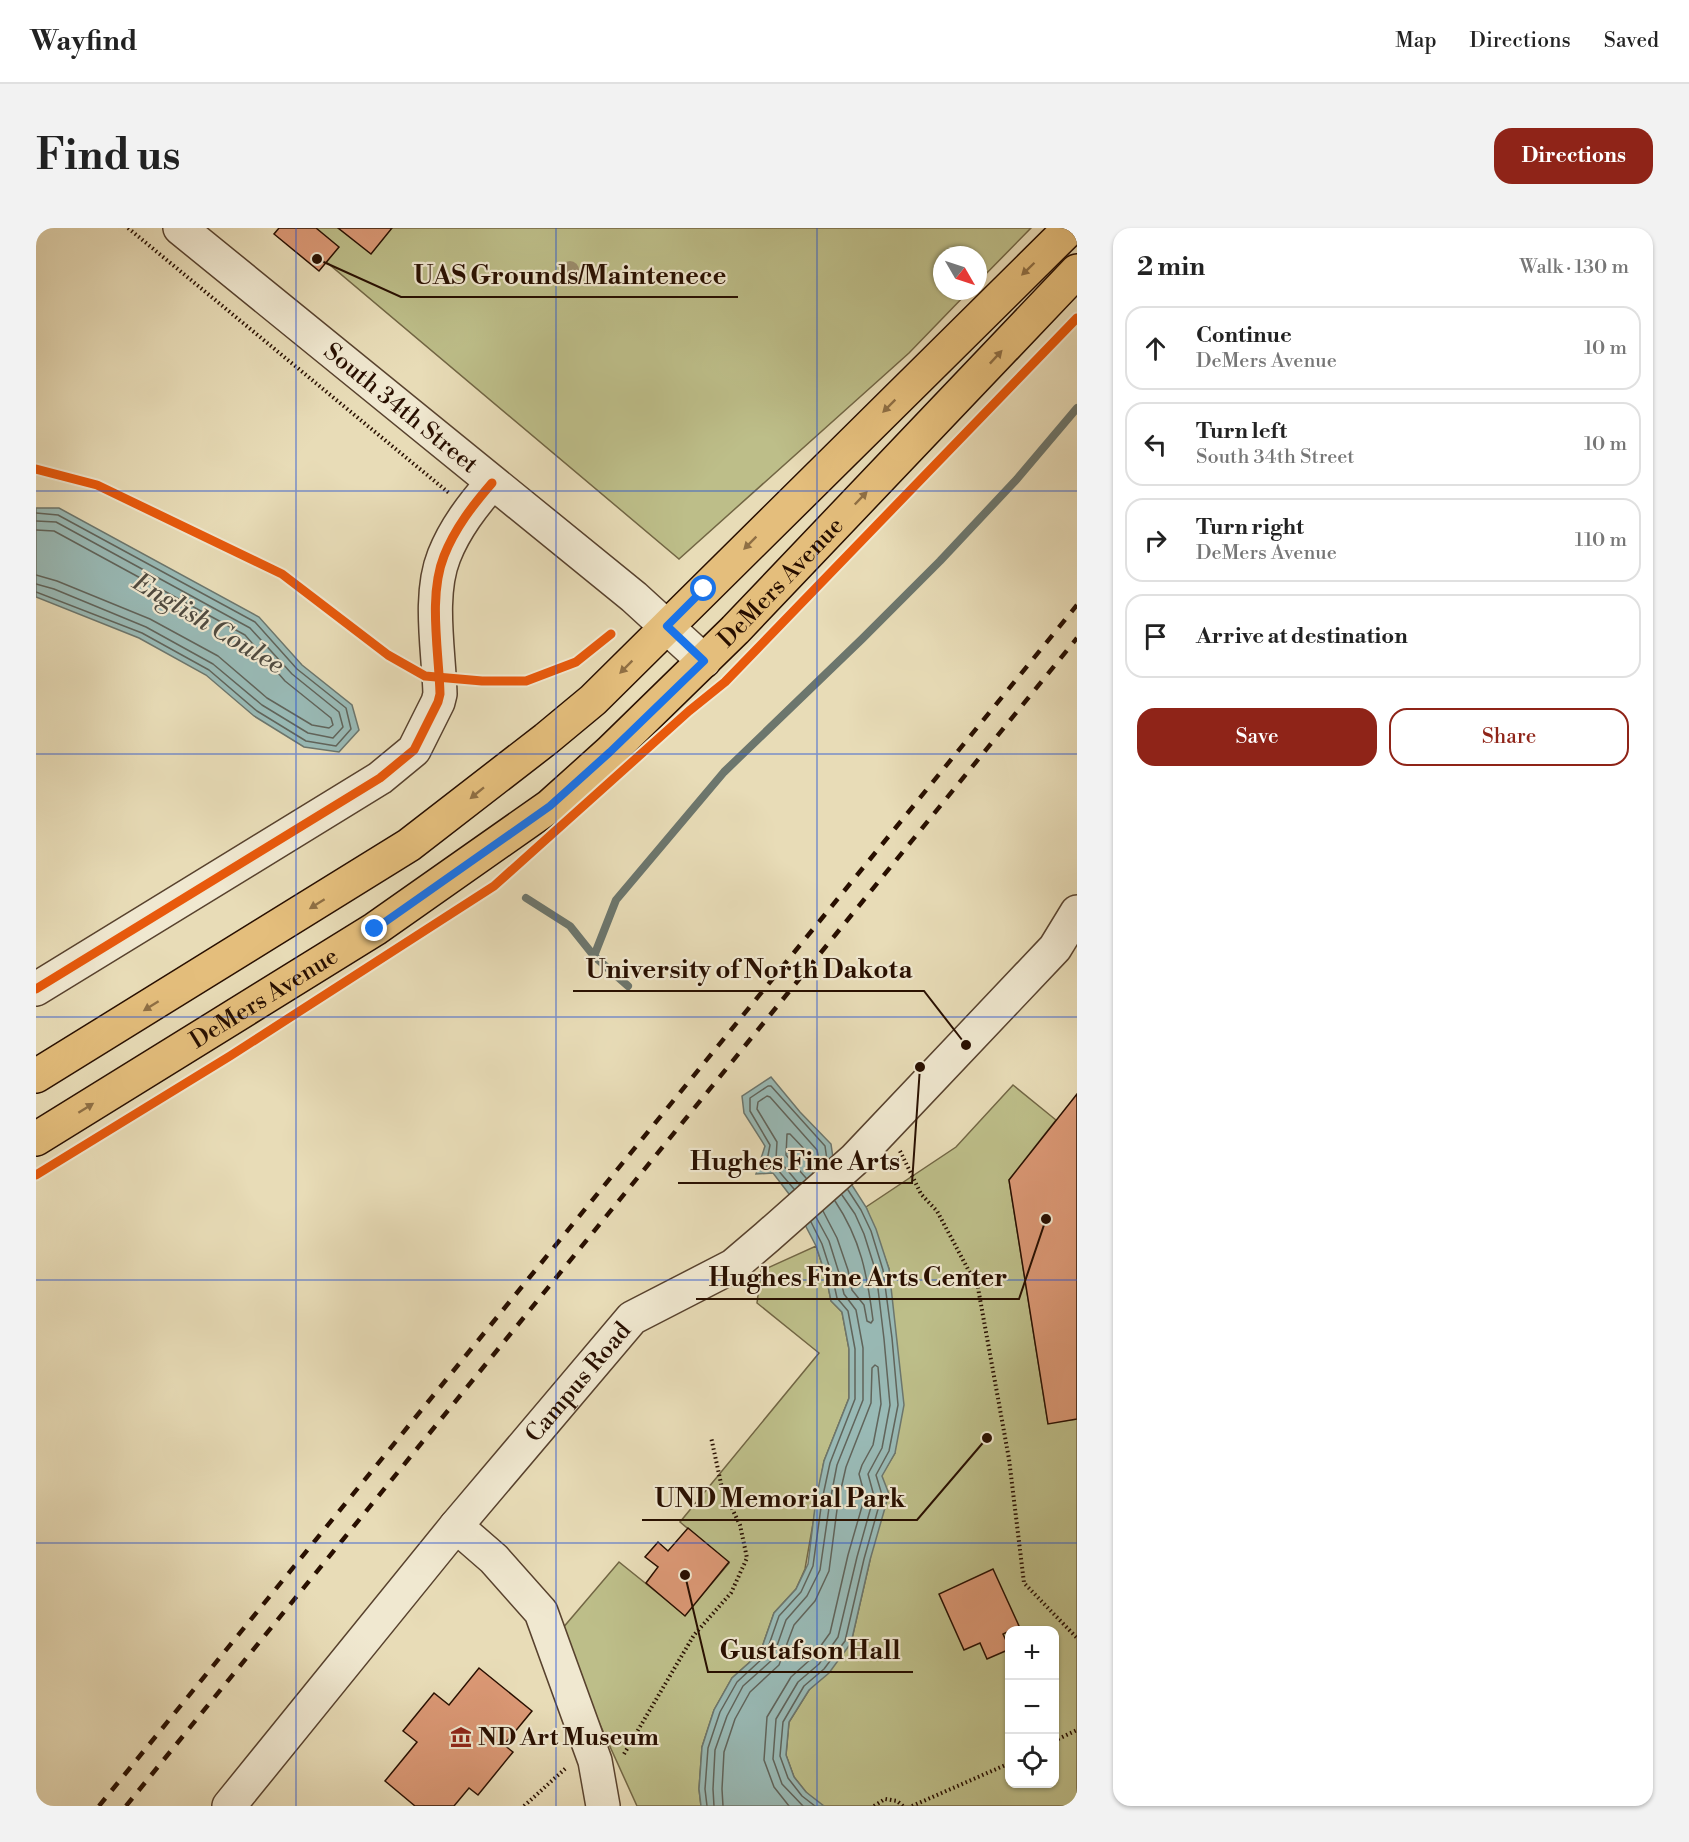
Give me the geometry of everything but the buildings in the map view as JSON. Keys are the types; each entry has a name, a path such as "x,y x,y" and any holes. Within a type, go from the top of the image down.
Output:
{"main road":[{"name":"DeMers Avenue","path":"36,1076 409,845 570,720 1070,228"},
{"name":"DeMers Avenue","path":"36,1139 375,929 542,812 610,752 704,661 1077,271"}],"street":[{"name":"South 34th Street","path":"180,228 634,597 704,661"},
{"path":"36,989 380,778 414,750 440,694 437,590 443,557 465,516 492,483"},
{"name":"Campus Road","path":"229,1806 456,1526 632,1318 733,1266 855,1159 1055,948 1077,912"},
{"path":"456,1526 494,1559 541,1612 595,1761 603,1806"}],"path":[{"path":"128,228 454,497"},
{"path":"897,1145 921,1194 937,1211 978,1288 1010,1459 1024,1583 1077,1638"},
{"path":"622,1757 694,1635 731,1593 747,1558 740,1525 722,1488 711,1437"},
{"path":"1059,1739 1077,1730"},
{"path":"912,1806 1005,1765"},
{"path":"524,1806 564,1769 570,1767"},
{"path":"874,1806 885,1799 897,1801 903,1806"}],"green space":[{"path":"286,228 1031,228 987,273 987,246 933,246 933,300 960,300 909,353 679,559"},
{"path":"1013,1085 1056,1120 1009,1180 1048,1423 1077,1419 1077,1806 817,1806 794,1777 786,1755 789,1722 809,1690 851,1643 870,1560 881,1476 895,1453 889,1269 866,1207 956,1147"},
{"path":"816,1246 831,1301 842,1312 849,1349 849,1398 824,1461 805,1569 796,1589 774,1613 760,1653 732,1678 714,1710 702,1747 699,1789 701,1806 637,1806 582,1685 562,1629 619,1562 685,1615 729,1563 680,1522 819,1353 757,1303 761,1271"}],"water":[{"path":"36,508 59,508 259,617 302,665 352,705 359,730 339,752 304,747 254,716 206,675 139,638 36,597"},
{"path":"771,1077 831,1144 834,1165 850,1182 866,1207 876,1229 889,1269 904,1405 895,1453 882,1476 889,1494 870,1560 851,1643 829,1673 809,1690 789,1722 786,1755 794,1777 806,1792 824,1806 701,1806 699,1789 702,1747 714,1710 732,1678 760,1653 774,1613 796,1589 808,1564 816,1499 824,1461 849,1398 849,1349 842,1312 831,1301 816,1246 789,1194 773,1173 756,1174 765,1146 744,1113 742,1096"}],"waterway":[{"path":"594,956 616,900 724,772 940,561 1017,479 1077,408"},
{"name":"English Coulee","path":"526,898 570,926 594,956 628,986"}],"railway":[{"path":"99,1806 1077,605"},
{"path":"126,1806 1077,638"}],"cycle path":[{"path":"36,1175 230,1056 494,886 689,711 725,682 1077,318"},
{"path":"36,469 97,485 282,574 388,655 425,676 482,681 526,681 576,662 611,634"},
{"path":"36,989 380,778 414,750 440,694 435,606 439,572 448,546 459,526 492,483"}],"place":[{"name":"UAS Grounds/Maintenece","path":"317,259"},
{"name":"University of North Dakota","path":"966,1045"},
{"name":"Hughes Fine Arts","path":"920,1067"},
{"name":"Hughes Fine Arts Center","path":"1046,1219"},
{"name":"UND Memorial Park","path":"987,1438"},
{"name":"Gustafson Hall","path":"685,1575"},
{"name":"ND Art Museum","path":"461,1737"}],"route":[{"path":"375,929 550,806 610,752 704,661 667,626 704,589"}]}
